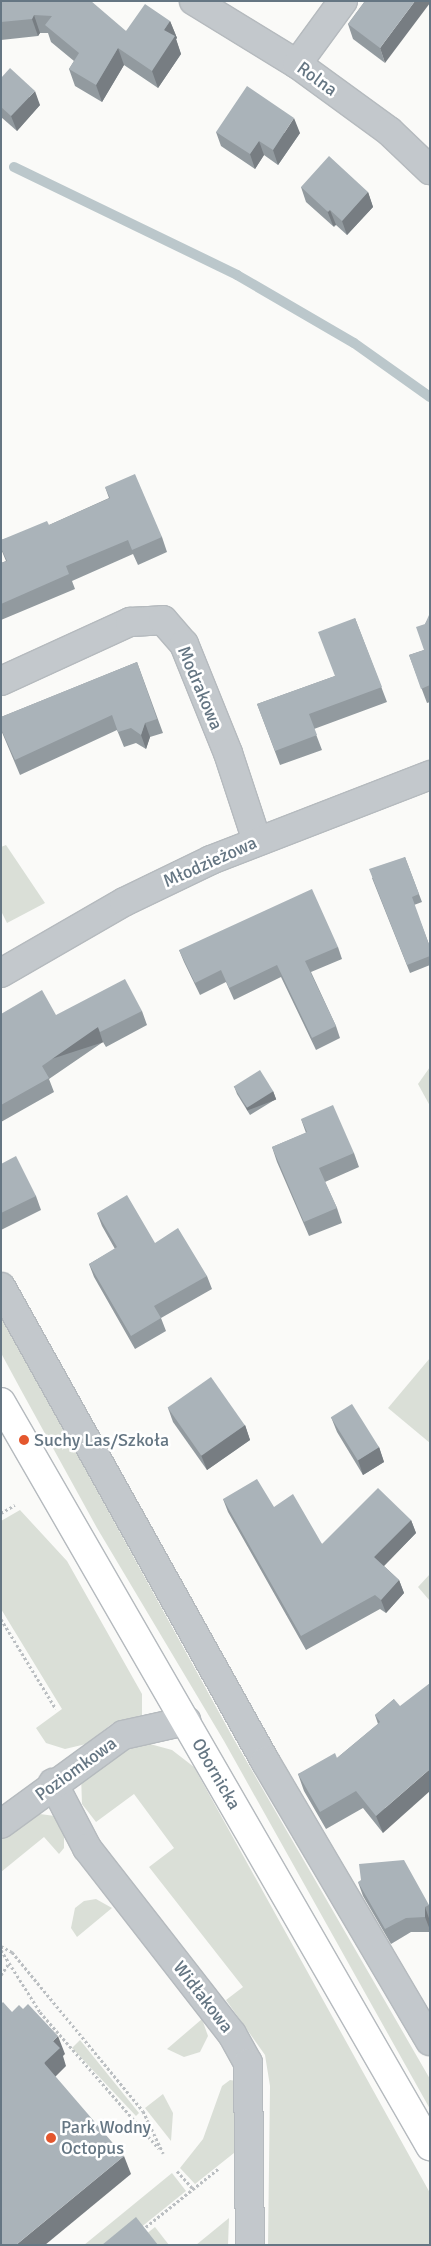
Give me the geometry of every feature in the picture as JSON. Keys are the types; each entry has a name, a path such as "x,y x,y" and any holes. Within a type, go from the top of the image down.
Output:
{"main road":[{"name":"Obornicka","path":"1,1402 430,2146"}],"street":[{"name":"Rolna","path":"194,1 297,64 389,132 430,170"},
{"path":"297,64 344,1"},
{"name":"Modrakowa","path":"1,681 130,622 163,620 184,644 228,753 257,841"},
{"name":"Młodzieżowa","path":"1,973 124,902 257,841 430,776"},
{"path":"1,1287 265,1761 430,2041"},
{"name":"Poziomkowa","path":"1,1824 54,1783 123,1735 186,1721"},
{"name":"Widłakowa","path":"54,1783 87,1848 232,2034 248,2063 250,2245"}],"path":[{"path":"1,1513 15,1505"},
{"path":"1,1619 56,1709"},
{"path":"1,1946 12,1952 143,2111 163,2153 40,2012 1,1951"},
{"path":"1,1975 9,1963"},
{"path":"139,2232 222,2165"},
{"path":"177,2171 193,2189"}],"shaded area":[{"path":"6,845 45,903 7,923 1,911 1,847"},
{"path":"430,1067 430,1106 418,1084"},
{"path":"1,1316 232,1736 430,2079 430,2109 224,1741 97,1528 21,1390 1,1353"},
{"path":"430,1358 430,1443 388,1408"},
{"path":"20,1510 67,1561 142,1694 142,1715 113,1723 86,1744 65,1749 46,1743 36,1728 62,1709 1,1609 1,1521"},
{"path":"430,1574 430,1601 418,1587"},
{"path":"139,1741 172,1750 194,1767 430,2193 430,2245 268,2245 270,2086 265,2055 226,2000 243,1987 149,1867 174,1848 134,1794 96,1822 82,1804 81,1775"},
{"path":"32,1813 55,1816 64,1827 64,1848 59,1854 44,1837 1,1872 1,1838"},
{"path":"96,1899 112,1908 77,1937 71,1928 75,1908 84,1901"},
{"path":"202,2019 208,2036 200,2052 184,2057 167,2049"},
{"path":"80,2040 139,2113 136,2116 72,2048"},
{"path":"230,2080 236,2081 239,2149 195,2184 180,2168 203,2139 222,2086"},
{"path":"163,2094 173,2113 171,2141 145,2108"},
{"path":"172,2173 186,2191 119,2245 84,2245"},
{"path":"229,2218 228,2245 196,2245"},
{"path":"155,2227 169,2245 153,2245 145,2235"}],"building":[{"path":"1,1 91,1 126,31 145,4 170,21 164,30 175,36 152,71 118,48 96,85 69,69 79,53 45,25 52,16 34,15 32,19 1,22"},
{"path":"365,1 415,1 380,48 348,24"},
{"path":"10,68 35,91 11,116 1,107 1,78"},
{"path":"247,86 294,118 273,150 259,141 250,154 216,132"},
{"path":"329,156 368,192 342,221 330,210 328,212 301,187"},
{"path":"135,474 162,537 132,550 128,540 66,566 69,574 1,604 1,563 7,561 1,548 1,540 47,521 49,525 110,498 105,487"},
{"path":"429,615 430,685 421,689 409,655 424,650 416,627 425,624"},
{"path":"355,618 382,687 309,714 317,735 275,751 257,704 335,676 318,632"},
{"path":"137,662 157,719 145,723 141,735 131,728 118,732 112,715 15,760 1,729 1,717"},
{"path":"405,857 419,894 412,897 430,947 430,956 407,965 369,869"},
{"path":"312,889 338,947 305,961 336,1026 312,1038 277,965 229,988 221,970 195,983 179,950"},
{"path":"125,979 142,1011 100,1032 98,1027 42,1066 49,1078 1,1105 1,1014 42,990 56,1015"},
{"path":"260,1070 273,1091 247,1108 234,1086"},
{"path":"333,1105 354,1153 319,1168 337,1208 304,1222 272,1147 307,1132 301,1119"},
{"path":"16,1156 36,1196 1,1213 1,1164"},
{"path":"127,1195 155,1243 178,1228 207,1276 154,1306 161,1318 131,1336 89,1264 117,1247 97,1213"},
{"path":"211,1377 245,1425 201,1456 168,1407"},
{"path":"352,1404 379,1447 358,1460 331,1417"},
{"path":"257,1479 274,1507 293,1494 322,1544 378,1488 411,1520 374,1557 399,1580 381,1600 375,1595 301,1636 223,1499"},
{"path":"430,1683 430,1769 376,1816 356,1791 320,1812 298,1774 335,1753 337,1758 380,1722 375,1715 394,1699 400,1706"},
{"path":"404,1860 429,1905 425,1907 425,1917 406,1918 385,1929 358,1882 361,1880 359,1864"},
{"name":"Park Wodny Octopus","path":"3,2002 12,2012 19,2005 23,2009 28,2004 58,2036 53,2041 60,2048 44,2063 124,2156 16,2245 1,2245 1,2004"},
{"path":"136,2217 158,2245 102,2245"}],"waterway":[{"path":"14,167 237,275 354,343 430,397"}],"place":[{"name":"Suchy Las/Szkoła","path":"24,1440"},
{"name":"Park Wodny Octopus","path":"51,2138"}]}
